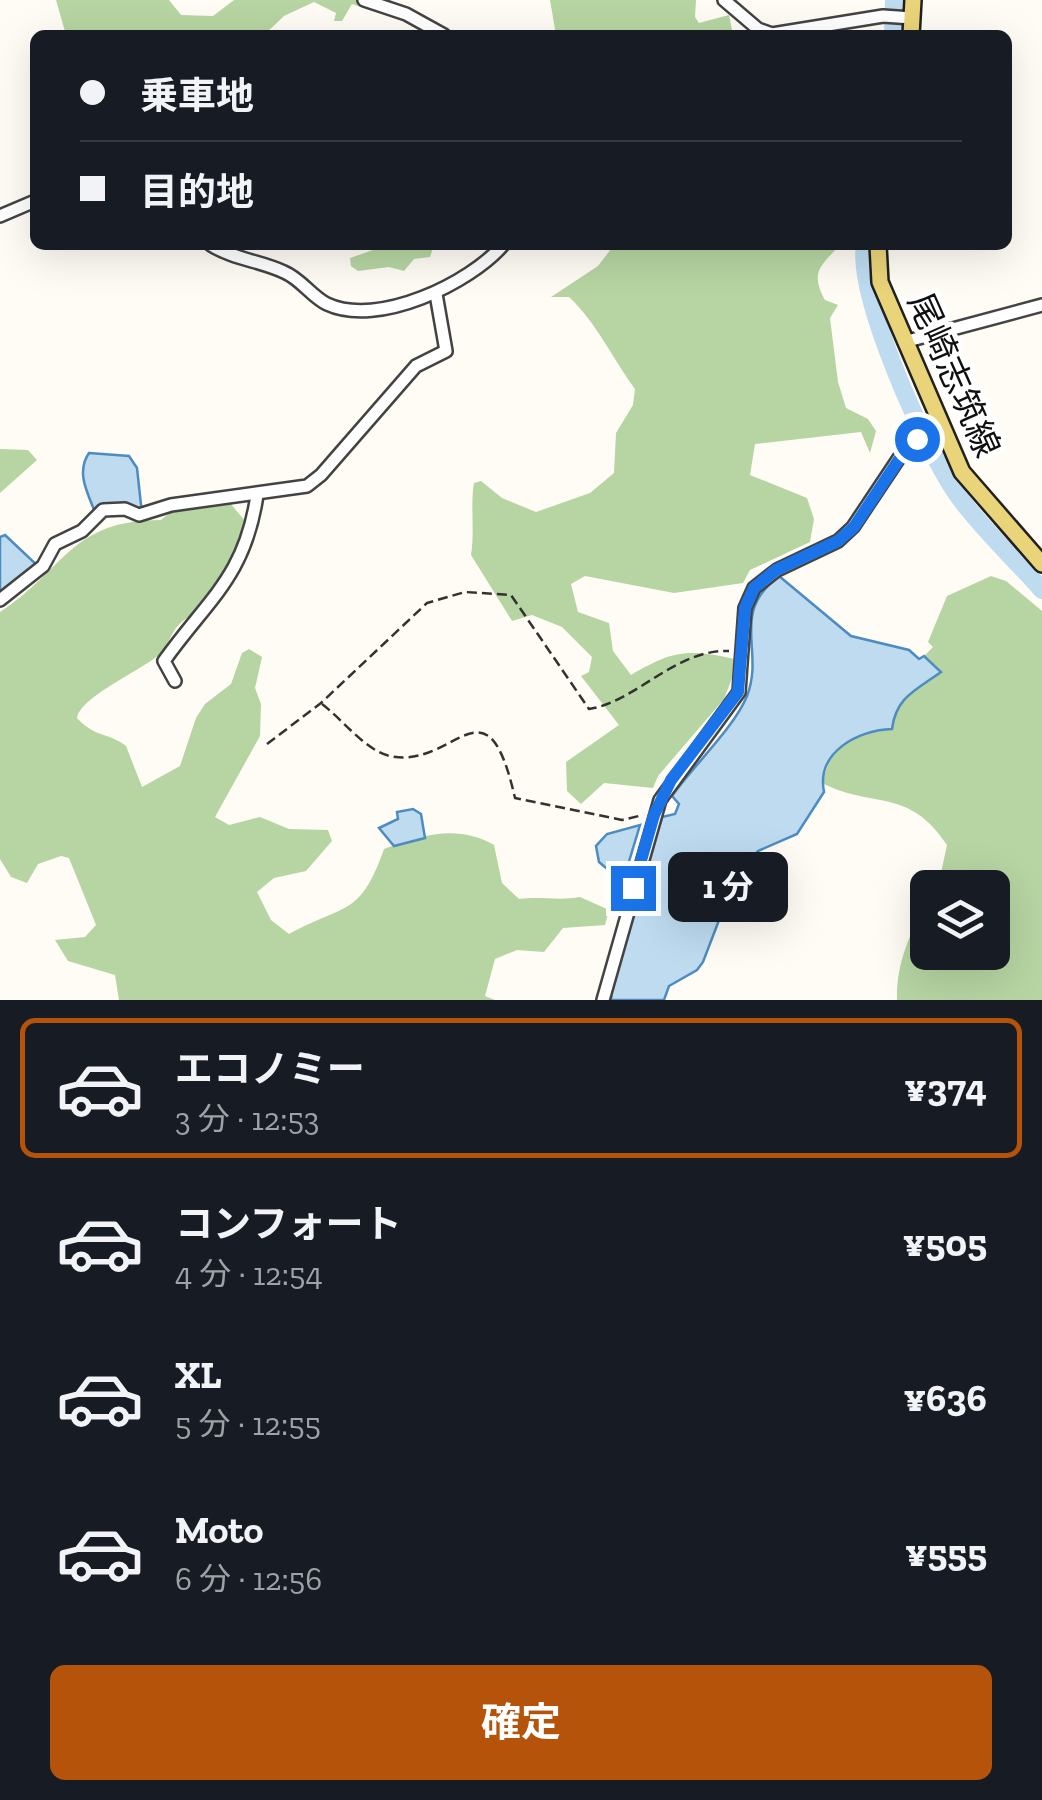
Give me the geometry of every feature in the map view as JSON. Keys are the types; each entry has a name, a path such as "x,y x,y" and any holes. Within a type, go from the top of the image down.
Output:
{"main road":[{"path":"908,24 913,0"},
{"name":"尾崎志筑線","path":"878,250 880,282 938,432 962,472 1042,564"}],"street":[{"path":"364,0 406,14 435,30"},
{"path":"724,0 761,30"},
{"path":"797,30 883,16 908,24"},
{"path":"0,216 30,203"},
{"path":"225,250 287,272 325,304 368,308 436,294 458,284 497,250"},
{"path":"0,600 44,566 55,544 82,531 103,510 125,509 139,515 171,504 296,490 322,475 416,366 446,351 436,294"},
{"path":"904,342 1042,305"},
{"path":"603,1000 654,815 671,780 738,692 745,608 754,588 776,570 838,541 854,527 908,446 938,432"},
{"path":"175,681 164,661 224,588 245,550 257,495"}],"path":[{"path":"267,744 321,703 427,603 465,592 511,595 589,709 604,707 657,674 711,650 742,653"},
{"path":"321,703 376,752 410,759 462,734 477,732 495,740 502,752 515,798 622,820 654,815"}],"green space":[{"path":"56,0 169,0 181,15 213,16 234,0 382,0 402,6 377,3 373,11 352,4 342,21 334,21 336,13 314,2 284,16 269,30 65,30"},
{"path":"550,0 696,0 695,17 699,23 729,15 732,30 555,30"},
{"path":"373,250 432,250 430,257 414,259 404,271 389,267 358,271 351,266 350,258"},
{"path":"610,250 835,250 820,269 818,282 825,300 838,305 830,318 838,382 846,408 868,419 876,431 870,453 861,432 755,444 750,475 807,498 814,519 810,542 750,570 743,583 674,593 585,576 571,584 578,612 609,623 613,651 631,675 659,660 683,654 739,660 724,699 658,776 653,788 604,783 581,804 567,791 566,762 619,725 581,676 589,672 592,657 562,627 532,615 512,621 471,555 474,483 481,481 502,498 536,512 590,493 614,473 616,433 633,405 635,389 579,307 569,297 551,297 598,266"},
{"path":"0,449 28,450 37,460 0,493"},
{"path":"230,503 245,521 235,556 216,591 178,625 160,654 89,701 77,718 90,729 126,746 142,787 180,766 196,718 205,704 231,684 242,653 249,649 262,657 255,688 261,704 260,736 215,817 229,825 260,817 289,829 328,830 332,841 306,871 274,878 257,892 271,920 289,934 358,898 384,849 426,836 453,833 494,845 502,883 519,899 580,897 609,910 605,925 563,928 544,952 517,950 495,959 485,996 495,1000 119,1000 115,975 68,961 55,940 85,937 96,925 69,858 61,856 38,864 27,883 11,877 0,859 0,612 71,550 107,528 161,520 177,506"},
{"path":"991,576 1006,581 1042,611 1042,1000 897,1000 899,975 910,938 910,970 1010,970 1010,870 942,870 947,845 919,814 822,783 831,756 853,737 882,730 912,688 924,685 936,666 924,656 933,647 928,642 947,596"}],"water":[{"path":"89,453 129,456 137,468 142,514 95,512 83,475"},
{"path":"5,535 39,567 0,594 0,537"},
{"path":"779,576 851,636 909,650 919,659 924,656 941,672 903,702 892,729 853,739 833,755 826,765 824,792 797,834 758,851 736,876 697,970 669,986 664,1000 611,1000 612,981 662,817 675,814 679,804 672,796 723,734 747,696 753,663 751,633 755,604"},
{"path":"413,809 421,814 425,838 394,846 379,828 398,819 397,812"},
{"path":"640,825 624,878 618,878 599,862 596,846 607,834"}],"waterway":[{"path":"893,30 894,0"},
{"path":"865,250 871,300 882,336 945,476 968,509 1042,590"}],"route":[{"path":"633,888 660,800 738,692 743,676 745,608 754,588 776,570 838,541 854,527 908,446 917,439"}]}
